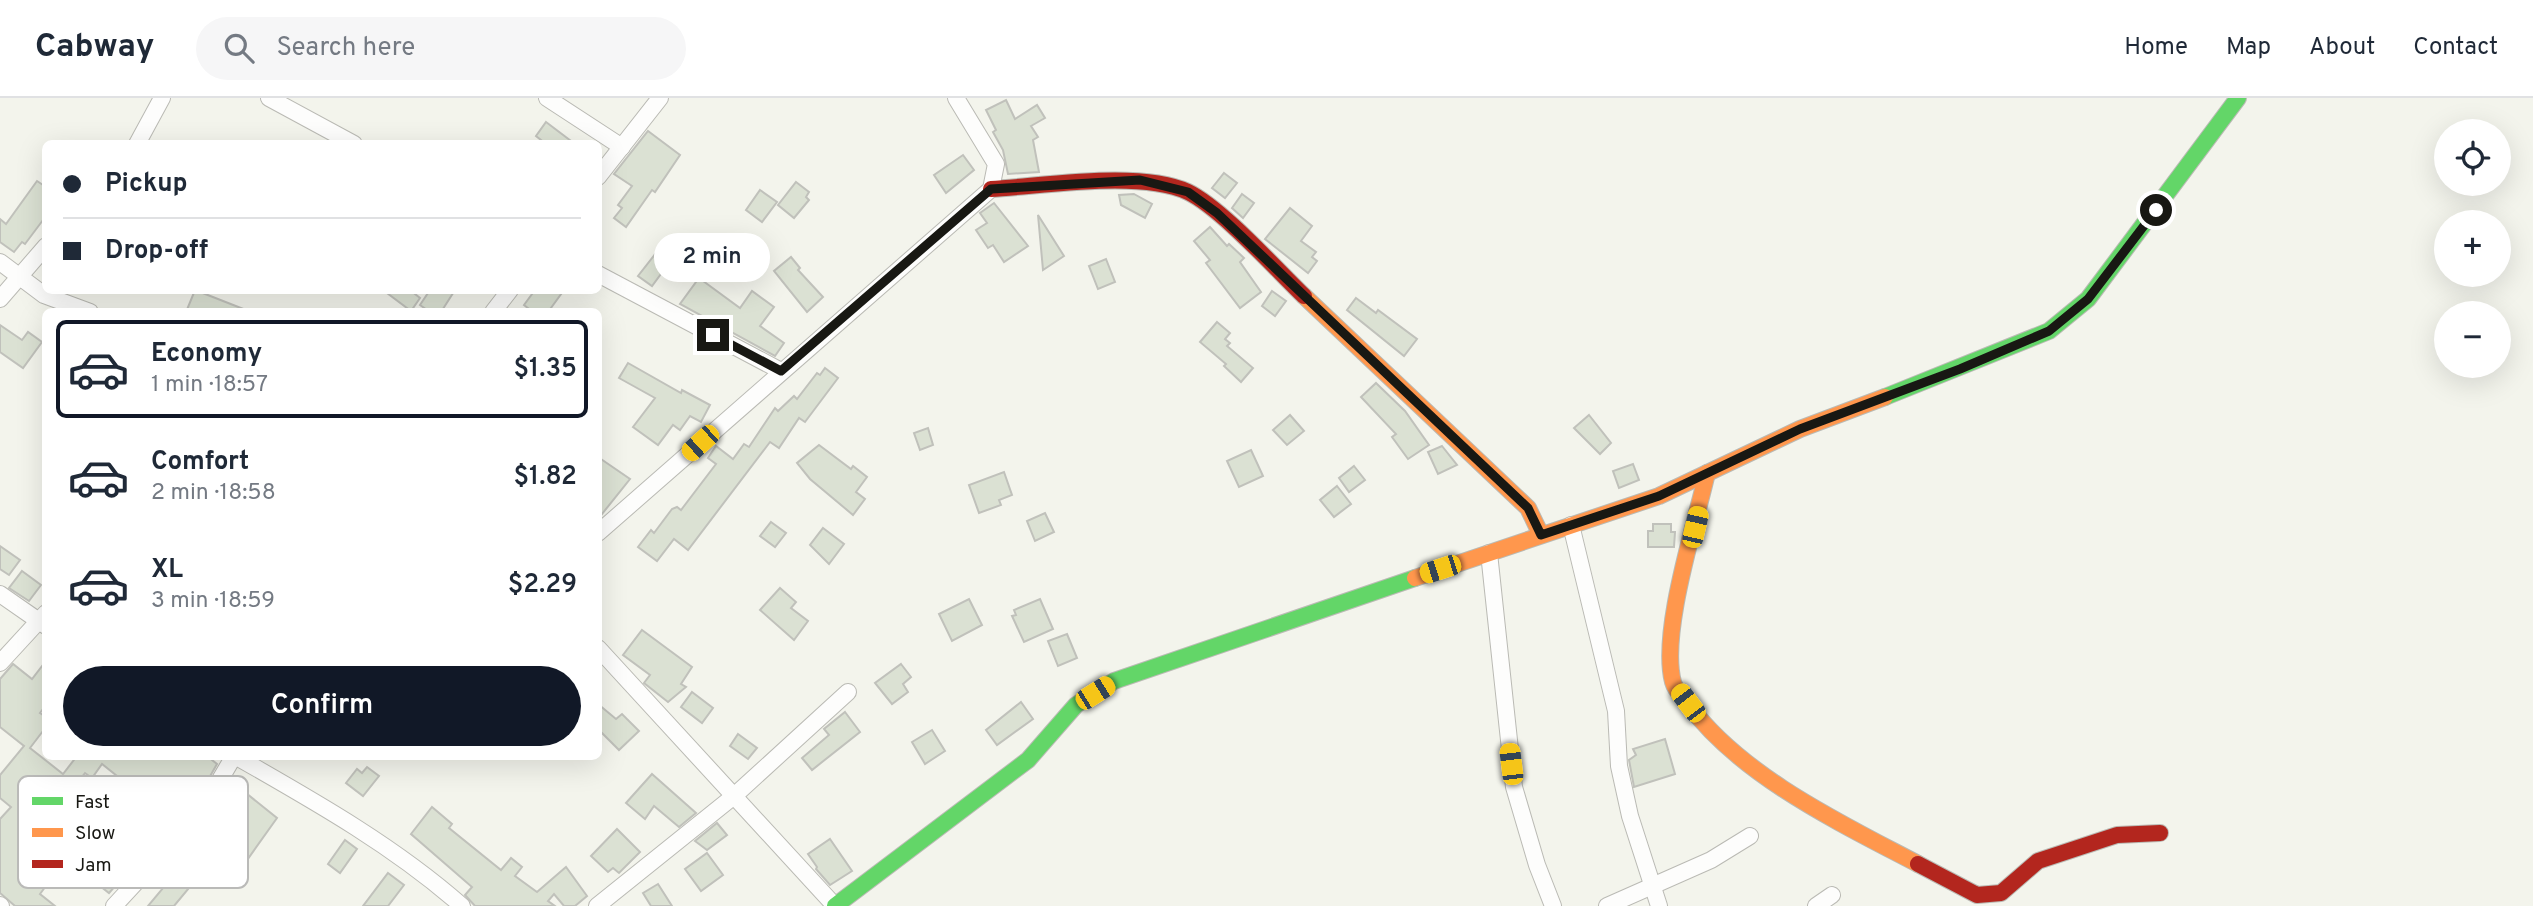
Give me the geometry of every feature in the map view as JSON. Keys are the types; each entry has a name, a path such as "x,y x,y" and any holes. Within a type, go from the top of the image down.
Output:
{"street":[{"path":"139,140 162,98"},
{"path":"270,98 347,140"},
{"path":"547,98 622,147"},
{"path":"602,172 660,98"},
{"path":"956,98 996,164 991,189"},
{"path":"602,652 835,906 918,846 1028,760 1076,705 1114,681 1659,496 1800,429 1960,369 2049,331 2088,299 2238,98"},
{"path":"602,529 991,189 1140,180 1188,192 1217,213 1528,508 1541,535"},
{"path":"0,299 42,250"},
{"path":"0,262 42,293"},
{"path":"602,276 781,371"},
{"path":"43,294 79,308"},
{"path":"1707,473 1669,636 1673,684 1702,723 1750,766 1861,834 1977,895 2001,894 2038,861 2117,835 2160,833"},
{"path":"1571,525 1616,711 1619,766 1630,816 1659,906"},
{"path":"1489,552 1514,787 1537,865 1553,906"},
{"path":"0,594 42,619"},
{"path":"0,663 42,621"},
{"path":"597,906 734,796 848,692"},
{"path":"223,776 233,760"},
{"path":"242,760 334,813 430,878 462,906"},
{"path":"1607,906 1711,860 1749,836"},
{"path":"114,906 131,888"},
{"path":"1816,906 1832,895"}],"building":[{"path":"1006,100 1015,119 1037,105 1045,118 1031,126 1038,137 1033,140 1039,172 1008,174 1003,150 993,132 996,130 986,110"},
{"path":"546,122 570,140 541,140 536,136"},
{"path":"648,131 680,155 655,192 652,190 626,227 614,218 622,208 618,205 632,186 614,174"},
{"path":"963,155 974,170 946,193 934,175"},
{"path":"1224,173 1237,183 1225,198 1212,188"},
{"path":"37,181 42,184 42,221 25,244 22,242 14,252 0,242 0,219 6,224"},
{"path":"796,182 809,192 806,197 809,200 794,218 778,205"},
{"path":"760,190 777,202 762,222 746,210"},
{"path":"1134,194 1152,204 1145,218 1121,205 1119,195"},
{"path":"1242,194 1254,203 1243,218 1232,208"},
{"path":"994,203 1028,246 1004,262 993,245 988,248 976,230 987,223 980,213"},
{"path":"1290,208 1312,226 1301,241 1316,252 1312,257 1317,261 1308,273 1265,239"},
{"path":"1038,215 1064,256 1043,270"},
{"path":"1210,227 1227,246 1229,244 1244,258 1240,262 1261,292 1240,308 1206,263 1210,260 1194,241"},
{"path":"656,253 669,263 652,286 638,276"},
{"path":"791,257 800,268 798,270 823,297 807,312 774,271"},
{"path":"1106,259 1115,282 1098,289 1089,266"},
{"path":"699,278 740,308 752,291 774,307 760,326 784,343 775,356 680,304"},
{"path":"1272,291 1286,301 1275,316 1262,306"},
{"path":"193,294 205,294 241,308 188,308"},
{"path":"388,294 415,294 420,298 413,308 407,308"},
{"path":"427,294 452,294 444,308 424,308 420,305"},
{"path":"532,294 561,294 551,308 528,308 524,305"},
{"path":"1356,298 1376,313 1378,310 1417,339 1404,356 1347,310"},
{"path":"1217,322 1230,333 1225,339 1230,343 1227,346 1253,368 1241,382 1224,366 1226,364 1200,342"},
{"path":"0,325 22,340 28,332 42,342 23,368 0,352"},
{"path":"628,363 681,393 682,390 710,405 701,422 690,416 680,430 673,425 658,445 633,427 655,398 619,378"},
{"path":"825,368 838,378 805,422 799,418 779,448 770,442 688,550 674,539 657,561 638,547 651,530 654,533 672,509 677,507 681,510 716,464 708,458 716,446 733,459 744,444 749,447 775,408 778,411 794,396 797,399 817,373 820,375"},
{"path":"1376,383 1405,411 1429,445 1408,459 1392,437 1396,434 1361,397"},
{"path":"1290,415 1304,431 1287,445 1273,430"},
{"path":"1589,415 1611,443 1600,454 1574,428"},
{"path":"928,428 933,445 920,450 914,433"},
{"path":"819,445 851,469 853,466 867,477 856,492 865,499 853,515 810,479 797,463"},
{"path":"1442,446 1457,465 1438,474 1428,452"},
{"path":"1251,450 1263,476 1239,487 1227,461"},
{"path":"602,460 630,479 602,514"},
{"path":"1633,464 1639,480 1619,488 1613,471"},
{"path":"1354,466 1365,480 1349,492 1339,478"},
{"path":"1004,472 1012,495 999,500 1001,505 979,513 969,485"},
{"path":"1337,486 1351,504 1334,517 1320,500"},
{"path":"1045,513 1054,532 1035,541 1027,521"},
{"path":"771,522 786,533 775,547 760,536"},
{"path":"1653,524 1671,524 1671,532 1675,532 1674,547 1648,547 1648,531 1653,531"},
{"path":"823,528 844,544 829,564 810,545"},
{"path":"0,546 20,560 9,575 0,569"},
{"path":"22,571 41,585 29,601 9,588"},
{"path":"780,588 796,602 791,608 808,621 794,640 760,610"},
{"path":"969,599 982,625 952,641 939,614"},
{"path":"1040,599 1053,629 1024,642 1012,616 1016,615 1014,610"},
{"path":"642,630 692,667 681,684 686,687 668,702 644,683 650,675 623,655"},
{"path":"1067,634 1077,658 1058,666 1048,641"},
{"path":"13,664 32,679 42,666 42,732 30,748 63,774 74,760 212,760 217,764 210,776 117,776 102,764 93,776 85,773 83,776 18,776 18,888 44,888 40,894 55,906 15,906 0,893 0,819 11,807 0,798 0,775 24,746 0,727 0,679"},
{"path":"901,664 911,677 903,684 908,692 892,704 875,683"},
{"path":"692,692 713,708 702,723 681,707"},
{"path":"1021,702 1033,719 997,745 986,730"},
{"path":"602,707 616,719 622,714 639,731 619,750 602,733"},
{"path":"845,712 860,732 812,770 802,758 829,735 824,729"},
{"path":"932,730 945,751 925,764 912,742"},
{"path":"738,734 757,748 748,759 730,746"},
{"path":"1665,739 1675,774 1634,787 1629,760 1636,755 1633,749"},
{"path":"367,767 379,776 363,796 346,783 357,769 362,773"},
{"path":"652,774 696,813 679,827 654,806 645,819 626,803"},
{"path":"248,795 277,818 248,859"},
{"path":"432,807 452,824 449,828 501,870 511,858 522,867 515,876 537,892 566,867 587,896 575,906 564,906 554,894 548,901 555,906 475,906 465,895 472,887 411,834"},
{"path":"717,823 727,835 707,850 695,841"},
{"path":"617,829 640,852 619,873 613,868 608,872 591,856"},
{"path":"830,839 852,871 830,885 816,869 808,854"},
{"path":"345,840 357,849 340,873 328,864"},
{"path":"707,853 723,875 701,891 685,869"},
{"path":"388,873 404,885 388,906 363,906"},
{"path":"658,884 672,906 651,906 643,893"},
{"path":"163,888 189,888 174,906 148,906"}],"traffic: fast":[{"path":"1885,397 2049,331 2088,299 2238,98"},
{"path":"835,906 1028,760 1076,705 1114,681 1415,578"}],"traffic: slow":[{"path":"1304,296 1528,508 1541,535"},
{"path":"1415,578 1659,496 1800,429 1885,397"},
{"path":"1707,473 1675,608 1670,661 1675,688 1710,730 1735,754 1763,775 1825,814 1918,864"}],"traffic: jam":[{"path":"991,189 1092,181 1168,185 1188,192 1216,211 1304,296"},
{"path":"1918,864 1977,895 2001,893 2038,861 2117,835 2160,833"}],"route":[{"path":"713,335 781,371 991,189 1140,180 1188,192 1217,213 1528,508 1541,535 1659,496 1800,429 1960,369 2049,331 2088,299 2156,210"}]}
